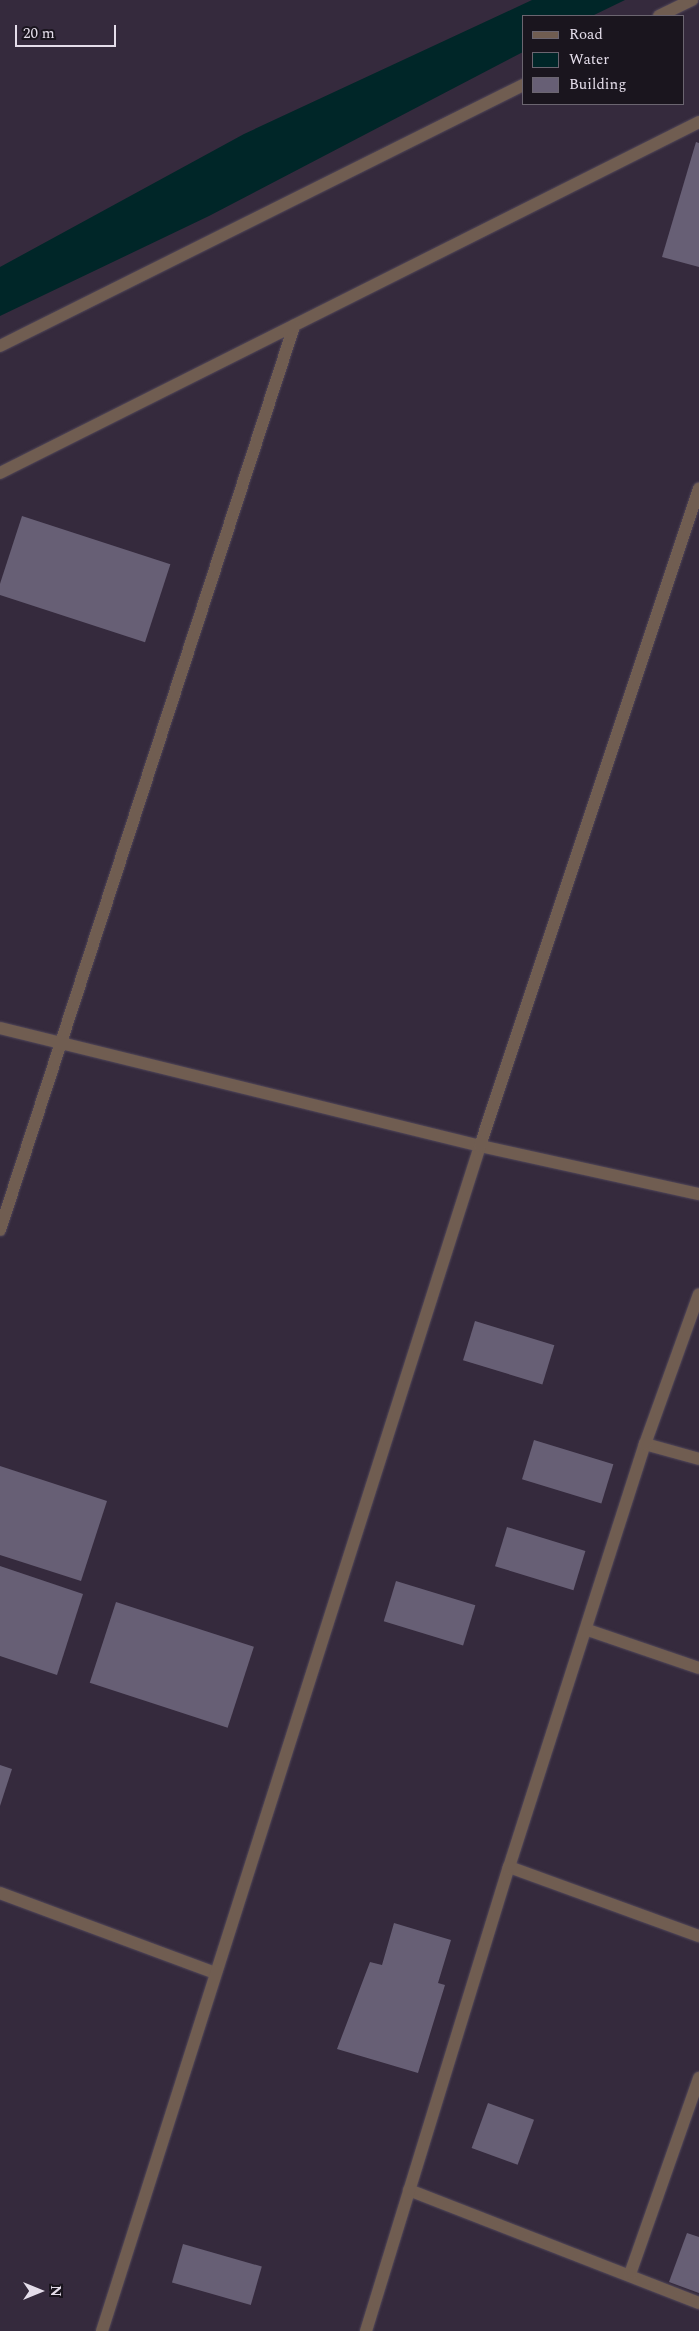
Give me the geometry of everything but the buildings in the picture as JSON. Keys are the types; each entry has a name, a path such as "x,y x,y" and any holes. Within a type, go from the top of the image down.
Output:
{"street":[{"path":"661,15 692,0"},
{"path":"0,346 522,85"},
{"path":"0,473 699,122"},
{"path":"0,1230 63,1044 294,326"},
{"path":"102,2331 480,1146 699,489"},
{"path":"0,1028 480,1146 699,1194"},
{"path":"366,2331 509,1867 588,1630 645,1444 699,1294"},
{"path":"645,1444 699,1459"},
{"path":"588,1630 699,1668"},
{"path":"509,1867 699,1936"},
{"path":"0,1893 215,1973"},
{"path":"630,2274 699,2078"},
{"path":"409,2190 630,2274 699,2303"}],"water":[{"path":"532,0 625,0 594,15 522,15 522,53 209,216 0,316 0,267 244,134"}]}
